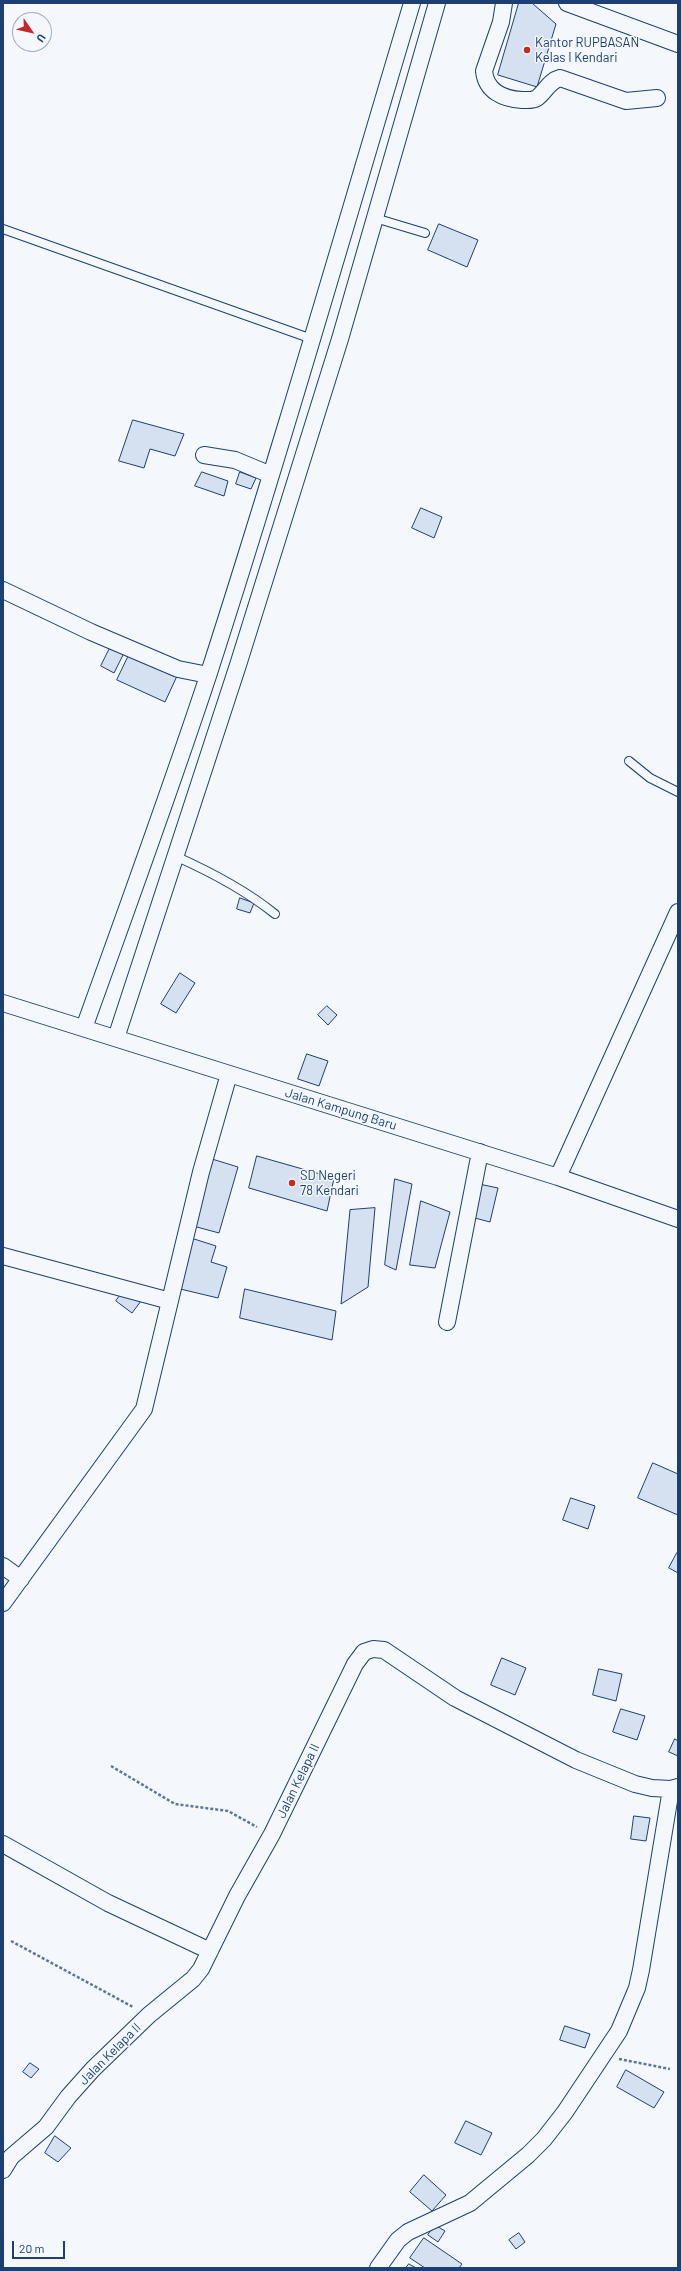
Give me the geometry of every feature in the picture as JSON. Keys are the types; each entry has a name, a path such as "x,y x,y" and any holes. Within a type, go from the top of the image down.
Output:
{"street":[{"path":"84,1028 170,789 208,675 271,475 412,3"},
{"path":"116,1038 242,650 340,339 438,3"},
{"path":"504,3 501,22 484,71 491,88 504,98 530,100 537,97 550,83 560,78 626,101 657,98"},
{"path":"567,3 678,44"},
{"path":"204,455 235,460 271,475"},
{"path":"3,590 91,632 178,670 208,675"},
{"path":"558,1177 678,912"},
{"name":"Jalan Kampung Baru","path":"3,1003 480,1152 558,1177 678,1219"},
{"path":"3,1604 144,1409 201,1172 229,1074"},
{"path":"447,1322 480,1152"},
{"path":"3,1256 170,1301"},
{"path":"3,1566 21,1579"},
{"name":"Jalan Kelapa II","path":"6,2160 46,2127 68,2097 149,2015 193,1979 210,1951 237,1896 272,1834 355,1664 364,1652 373,1649 384,1650 455,1698 576,1760 635,1784 674,1788"},
{"path":"378,2268 398,2240 408,2232 470,2203 528,2155 544,2139 565,2112 619,2031 637,1988 674,1788"},
{"path":"3,1844 108,1903 210,1951"}],"lane":[{"path":"376,218 425,233"},
{"path":"3,229 312,339"},
{"path":"629,761 650,778 678,792"},
{"path":"175,856 213,873 255,898 275,914"}],"path":[{"path":"111,1766 175,1804 228,1811 272,1834"},
{"path":"11,1941 149,2015"},
{"path":"603,2056 670,2069"}],"building":[{"name":"Kantor RUPBASAN Kelas I Kendari","path":"519,3 532,3 556,24 537,87 498,75"},
{"path":"439,224 478,240 467,267 428,250"},
{"path":"133,420 184,434 175,456 150,449 144,468 119,461"},
{"path":"202,472 228,481 224,496 195,486"},
{"path":"240,472 256,478 251,489 236,484"},
{"path":"421,508 442,517 434,538 412,528"},
{"path":"112,644 125,651 114,673 101,666"},
{"path":"130,653 177,676 165,702 117,680"},
{"path":"240,898 254,903 250,913 237,909"},
{"path":"180,973 195,983 176,1013 161,1004"},
{"path":"327,1006 337,1015 328,1025 318,1015"},
{"path":"307,1054 328,1061 319,1086 298,1079"},
{"name":"SD Negeri 78 Kendari","path":"257,1156 334,1178 327,1211 249,1188"},
{"path":"212,1159 238,1167 219,1233 193,1226"},
{"path":"395,1179 412,1184 396,1270 385,1265"},
{"path":"479,1184 498,1188 490,1222 471,1217"},
{"path":"421,1201 450,1212 435,1268 410,1265"},
{"path":"375,1208 368,1287 341,1304 350,1210"},
{"path":"191,1238 216,1246 211,1262 227,1267 218,1298 176,1288"},
{"path":"125,1289 141,1301 132,1313 116,1301"},
{"path":"245,1289 336,1311 332,1340 240,1318"},
{"path":"653,1463 678,1474 678,1515 638,1498"},
{"path":"571,1498 595,1506 588,1529 563,1520"},
{"path":"677,1553 678,1554 678,1573 669,1568"},
{"path":"502,1658 526,1668 515,1695 491,1685"},
{"path":"599,1669 622,1674 616,1701 593,1695"},
{"path":"621,1709 645,1716 637,1740 613,1732"},
{"path":"675,1739 678,1741 678,1756 669,1752"},
{"path":"634,1816 650,1818 646,1841 631,1839"},
{"path":"565,2026 590,2034 585,2048 560,2040"},
{"path":"30,2063 39,2069 31,2078 23,2072"},
{"path":"626,2070 664,2092 654,2108 617,2087"},
{"path":"466,2121 492,2133 481,2155 455,2143"},
{"path":"55,2136 71,2148 58,2162 45,2153"},
{"path":"424,2175 446,2195 432,2211 410,2192"},
{"path":"435,2225 445,2231 438,2242 428,2235"},
{"path":"519,2233 525,2242 516,2249 509,2240"},
{"path":"424,2238 462,2264 459,2268 425,2268 410,2258"},
{"path":"409,2264 416,2268 406,2268"}],"place":[{"name":"Kantor RUPBASAN Kelas I Kendari","path":"527,50"},
{"name":"SD Negeri 78 Kendari","path":"292,1183"}]}
